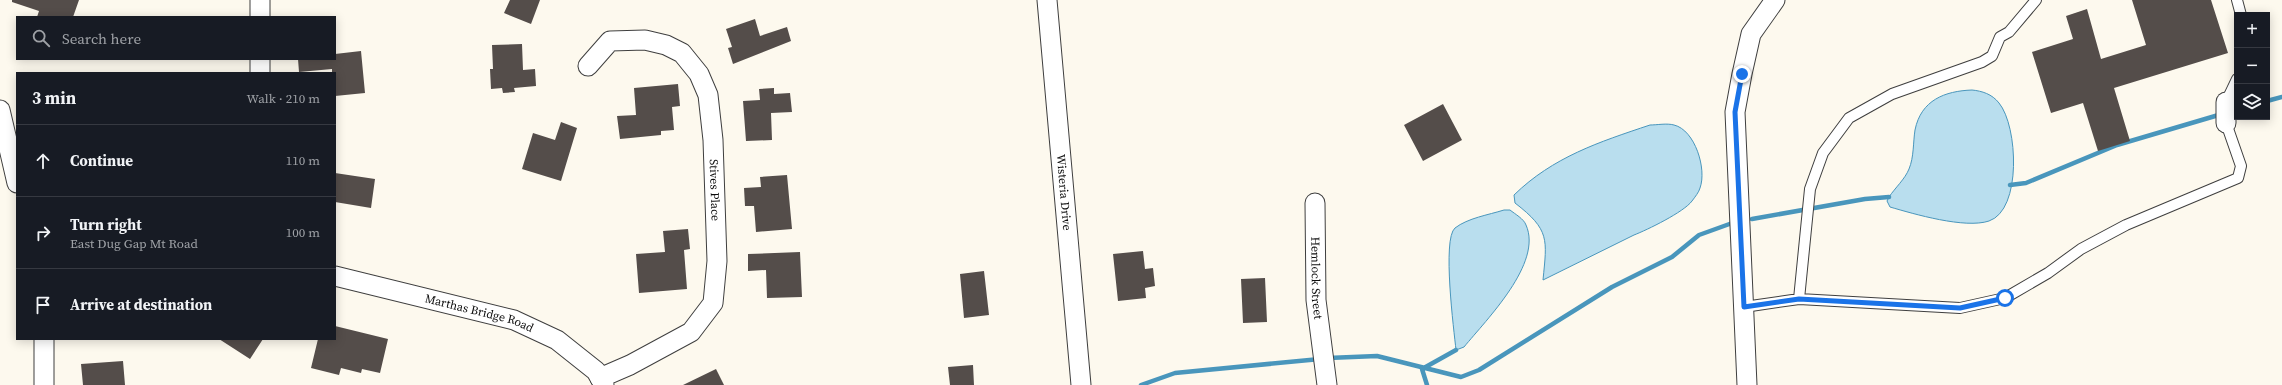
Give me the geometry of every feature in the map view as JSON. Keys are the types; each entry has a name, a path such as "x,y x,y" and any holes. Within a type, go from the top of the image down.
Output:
{"street":[{"path":"260,0 260,16"},
{"name":"Wisteria Drive","path":"1047,0 1081,385"},
{"path":"1747,385 1735,112 1751,34 1776,0"},
{"name":"Stives Place","path":"588,66 610,41 646,40 682,53 698,74 708,95 713,140 717,261 714,303 691,332 602,381"},
{"path":"260,60 260,72"},
{"path":"2226,102 2226,124"},
{"path":"0,110 16,179"},
{"name":"Hemlock Street","path":"1315,203 1316,300 1327,385"},
{"name":"Marthas Bridge Road","path":"336,276 514,320 557,340 596,371 602,381"},
{"path":"44,340 44,385"}],"lane":[{"path":"1799,299 1810,189 1823,153 1849,118 1892,94 1982,62 1992,56 2000,37 2009,32 2036,0"},
{"path":"2237,0 2240,12"},
{"path":"2226,102 2235,84"},
{"path":"1744,307 1799,299 1960,308 2005,298 2048,273 2081,249 2126,225 2238,178 2241,166 2226,124"}],"water":[{"path":"1972,90 1987,94 1999,103 2005,114 2010,130 2014,166 2012,185 2007,201 2000,214 1989,221 1967,223 1940,220 1890,207 1887,201 1905,176 1911,164 1915,130 1923,111 1929,104 1944,95 1953,92"},
{"path":"1650,125 1674,125 1681,128 1688,134 1698,151 1702,171 1702,180 1697,194 1688,205 1665,220 1543,280 1545,254 1544,236 1535,221 1515,203 1514,195 1545,170 1578,152"},
{"path":"1504,210 1510,210 1526,225 1529,240 1527,256 1520,273 1498,306 1464,347 1456,350 1451,306 1449,266 1451,236 1455,228 1466,222"}],"building":[{"path":"12,0 79,0 73,16 37,16 39,11 12,2"},
{"path":"510,0 540,0 531,24 504,13"},
{"path":"2132,0 2211,0 2228,53 2114,88 2130,141 2098,151 2083,103 2051,113 2032,52 2073,39 2066,16 2087,9 2101,59 2146,45"},
{"path":"755,19 760,36 787,27 791,41 733,64 728,48 732,47 726,29"},
{"path":"522,44 523,70 535,69 536,86 514,88 515,92 503,93 502,88 491,89 490,69 493,69 492,45"},
{"path":"361,51 365,93 336,96 336,72 332,72 332,69 299,72 298,60 336,60 336,54"},
{"path":"678,84 680,106 672,107 674,130 661,131 661,135 620,139 617,116 636,115 634,88"},
{"path":"774,88 774,94 790,93 792,112 771,113 772,140 746,141 743,101 760,100 759,89"},
{"path":"1443,104 1462,140 1423,161 1404,125"},
{"path":"561,122 577,128 561,181 522,169 533,133 555,140"},
{"path":"336,173 375,179 371,208 336,202"},
{"path":"787,175 792,229 756,232 754,206 745,206 744,188 761,187 760,177"},
{"path":"688,229 690,249 684,250 687,289 639,293 636,254 665,252 663,231"},
{"path":"1143,251 1145,269 1153,268 1155,286 1145,288 1146,298 1118,301 1113,254"},
{"path":"800,252 802,297 767,298 766,270 748,271 748,254"},
{"path":"984,271 989,315 964,318 960,274"},
{"path":"1265,278 1267,322 1243,323 1241,279"},
{"path":"336,326 388,339 380,373 362,369 361,373 341,368 339,375 311,368 318,340 336,340"},
{"path":"221,340 262,340 250,359"},
{"path":"123,361 125,385 83,385 81,364"},
{"path":"973,365 974,385 950,385 948,367"},
{"path":"716,369 724,385 683,385"}],"waterway":[{"path":"2270,100 2282,97"},
{"path":"2010,185 2026,183 2117,145 2222,114"},
{"path":"1752,219 1865,199 1889,197"},
{"path":"1328,358 1377,356 1461,377 1479,370 1612,287 1672,257 1699,235 1735,222"},
{"path":"1422,369 1456,350"},
{"path":"1141,385 1175,373 1320,359"},
{"path":"1422,369 1427,385"}],"route":[{"path":"1742,74 1735,112 1736,171 1744,307 1799,299 1960,308 2005,298"}]}
